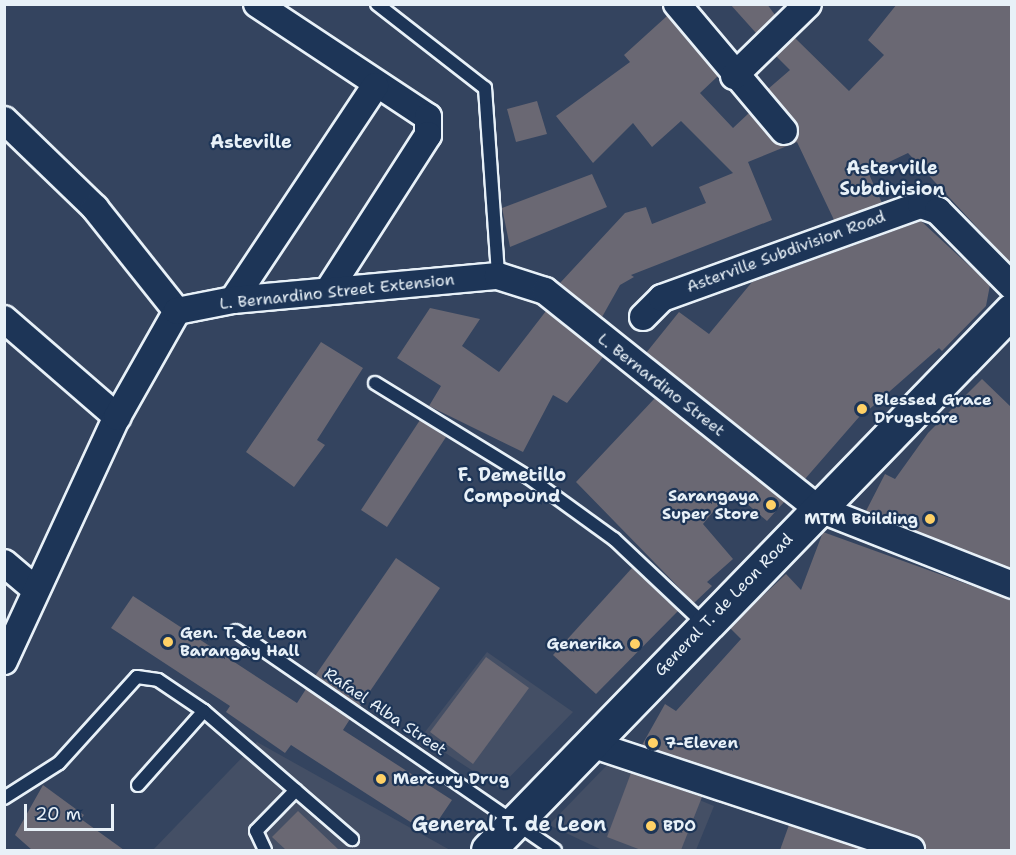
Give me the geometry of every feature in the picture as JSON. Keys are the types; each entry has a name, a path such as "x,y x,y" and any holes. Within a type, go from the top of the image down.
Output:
{"main road":[{"name":"General T. de Leon Road","path":"488,850 526,829 594,745 704,623 1011,310"}],"street":[{"path":"257,4 375,86 428,117 430,127 328,291"},
{"path":"677,4 734,76 784,130"},
{"path":"734,76 808,4"},
{"path":"233,300 375,86"},
{"path":"4,120 95,208 177,312 117,417 4,661"},
{"name":"Asterville Subdivision Road","path":"643,317 662,298 921,205 938,211 1011,286"},
{"name":"L. Bernardino Street Extension","path":"177,312 233,300 498,276"},
{"name":"L. Bernardino Street","path":"498,276 545,291 817,508 1011,585"},
{"path":"4,319 117,417"},
{"path":"4,563 36,590"},
{"path":"594,745 911,850"}],"lane":[{"path":"377,4 485,88 498,276"},
{"path":"375,383 528,477 614,539 704,623"},
{"name":"Rafael Alba Street","path":"236,631 555,850"},
{"path":"4,798 59,763 138,677 158,680 204,711 352,839"},
{"path":"138,785 204,711"},
{"path":"265,850 256,831 296,790"},
{"path":"526,829 536,850"}],"shaded area":[{"path":"487,652 573,712 499,788 421,737"},
{"path":"257,742 450,850 153,850"},
{"path":"609,763 714,806 696,850 602,850 549,825"}],"building":[{"path":"730,4 767,4 775,15 756,33"},
{"path":"897,4 1011,4 1011,264 908,153 868,172 882,203 834,220 797,142 748,162 772,220 631,275 634,277 620,285 602,317 560,283 625,213 646,207 652,224 706,203 699,187 733,173 681,121 652,147 633,123 593,163 556,116 630,62 624,55 667,16 718,76 700,93 733,128 749,113 773,141 786,146 799,129 768,89 790,70 776,56 795,38 849,91 884,55 868,40"},
{"path":"537,101 547,134 516,142 507,109"},
{"path":"592,174 607,207 510,247 502,208"},
{"path":"921,221 990,285 986,306 942,351 939,348 865,413 866,409 805,479 646,353 679,312 709,334 752,282"},
{"path":"430,308 480,319 462,346 499,372 546,311 603,357 567,403 553,395 523,452 429,406 441,386 397,358"},
{"path":"321,342 363,368 317,440 325,445 294,487 246,452"},
{"path":"982,379 1011,407 1011,569 866,511 885,474 895,479 928,433"},
{"path":"655,398 785,501 767,521 731,490 703,524 733,559 707,582 712,586 694,603 576,482"},
{"path":"420,420 446,437 387,527 361,510"},
{"path":"823,532 1011,600 1011,850 926,850 916,836 642,745 665,704 676,711 741,639 730,628 740,617 786,574 801,590"},
{"path":"396,558 440,588 360,706 315,676"},
{"path":"632,568 678,611 596,694 553,655"},
{"path":"133,596 297,703 306,689 350,719 343,730 452,800 429,834 291,745 285,753 226,712 230,706 111,628"},
{"path":"486,657 529,688 473,764 430,732"},
{"name":"BDO","path":"631,773 702,797 681,850 641,850 607,837"},
{"path":"43,785 84,815 81,819 124,850 32,850 15,835"},
{"path":"298,811 339,850 286,850 272,837"},
{"path":"789,825 865,850 780,850"}],"place":[{"name":"Blessed Grace Drugstore","path":"862,409"},
{"name":"Sarangaya Super Store","path":"771,505"},
{"name":"MTM Building","path":"930,519"},
{"name":"Gen. T. de Leon Barangay Hall","path":"168,642"},
{"name":"Generika","path":"635,644"},
{"name":"7-Eleven","path":"653,743"},
{"name":"Mercury Drug","path":"381,779"},
{"name":"BDO","path":"651,826"}],"district":[{"name":"Asteville","path":"251,142"},
{"name":"Asterville Subdivision","path":"892,180"},
{"name":"F. Demetillo Compound","path":"512,486"},
{"name":"General T. de Leon","path":"509,824"}]}
